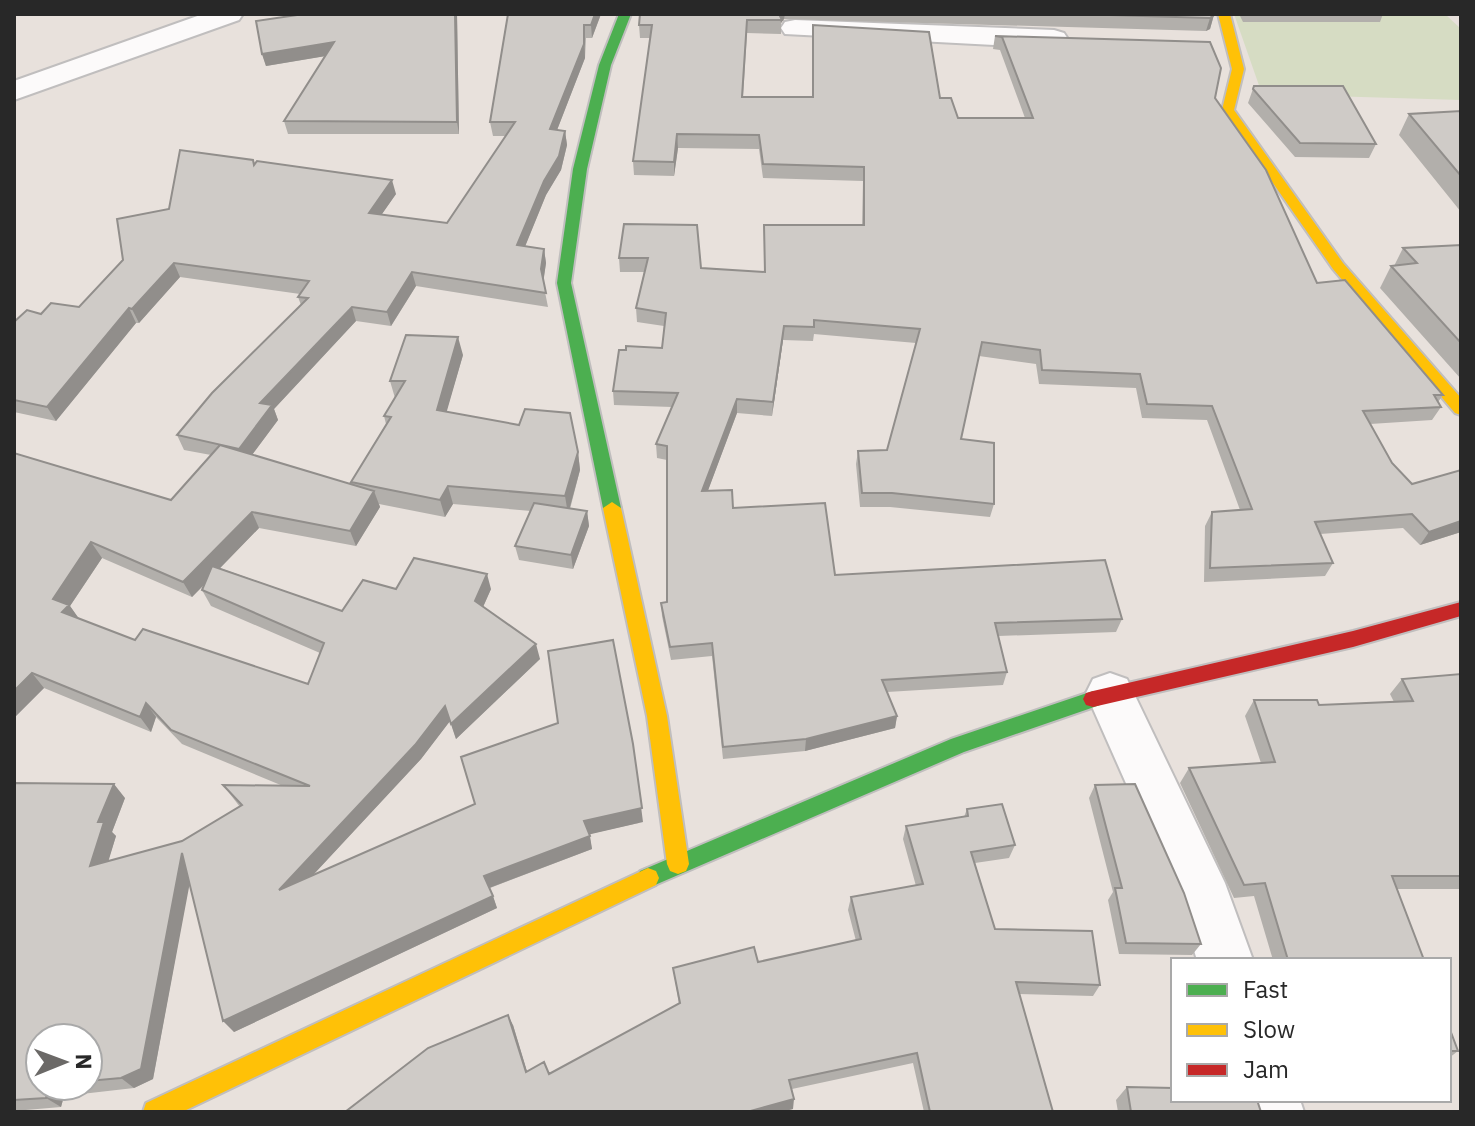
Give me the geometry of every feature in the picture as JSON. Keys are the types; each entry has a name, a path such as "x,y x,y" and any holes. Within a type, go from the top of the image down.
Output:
{"street":[{"path":"14,91 229,14"},
{"path":"625,14 605,65 580,169 564,283 657,716 678,864"},
{"path":"1224,14 1238,69 1228,110 1338,266 1461,409"},
{"path":"795,28 1074,40"},
{"path":"1201,43 1233,44"},
{"path":"155,1112 678,864 958,745 1110,693 1353,639 1461,609"},
{"path":"1110,693 1206,901 1224,958"}],"green space":[{"path":"1234,14 1445,14 1461,29 1461,100 1262,94"}],"building":[{"path":"304,14 455,14 457,122 284,121 334,42 262,54 256,21"},
{"path":"508,14 595,14 591,25 584,25 584,44 550,129 565,131 559,156 544,181 517,245 544,249 541,269 546,293 412,272 387,312 352,307 260,403 272,405 239,449 177,435 212,393 308,298 298,297 309,281 174,263 132,309 129,308 47,407 14,400 14,322 27,310 41,314 51,303 79,307 123,260 117,219 169,209 180,150 253,160 254,165 257,161 392,180 369,213 447,223 515,122 490,122"},
{"path":"640,14 779,14 782,20 747,20 742,97 813,97 813,25 929,32 940,98 951,98 958,118 1033,118 1002,37 995,36 1210,42 1221,68 1215,98 1266,170 1317,283 1345,280 1443,395 1434,395 1441,407 1363,411 1392,463 1412,484 1461,470 1461,521 1429,532 1412,514 1315,522 1333,563 1210,568 1212,512 1252,509 1212,406 1147,404 1140,374 1042,370 1040,350 982,342 961,439 994,443 994,504 892,493 862,493 858,451 887,450 920,329 814,320 814,327 784,326 773,402 737,399 702,491 732,490 733,508 825,503 835,575 1105,560 1122,619 995,623 1007,672 882,680 897,716 806,739 723,747 712,643 670,647 661,603 667,602 667,446 656,444 678,393 613,391 619,350 626,350 626,346 662,348 666,313 636,308 648,258 619,258 624,224 697,225 701,268 765,272 764,225 864,225 864,167 763,164 759,135 677,134 674,162 633,161 652,25 639,25"},
{"path":"1075,14 1214,14 1214,15 1210,18"},
{"path":"1254,86 1343,86 1376,144 1300,143 1253,89"},
{"path":"1461,111 1461,176 1409,114"},
{"path":"1461,245 1461,343 1391,266 1417,263 1403,248"},
{"path":"406,335 458,337 437,410 519,425 525,409 570,413 578,452 565,496 448,486 440,500 351,482 391,417 384,416 405,381 390,381"},
{"path":"220,445 374,491 350,531 252,512 183,582 91,542 53,599 69,605 62,612 135,640 143,629 308,684 324,643 202,590 212,566 342,611 363,580 396,589 414,558 487,574 475,601 536,644 451,724 445,706 415,745 279,890 475,804 461,757 558,723 548,651 613,640 642,808 584,821 590,836 484,876 493,896 223,1021 182,853 141,1069 121,1078 104,1080 104,1022 24,1022 24,1099 14,1100 14,783 114,784 98,822 104,822 90,866 182,841 242,805 223,785 310,786 171,730 146,703 140,717 32,673 14,691 14,453 171,500"},
{"path":"534,503 587,511 571,555 515,546"},
{"path":"1461,674 1461,876 1392,876 1423,958 1287,958 1265,883 1244,885 1189,768 1275,762 1254,700 1317,700 1319,705 1413,701 1402,679"},
{"path":"1135,784 1184,893 1201,944 1126,943 1115,888 1122,888 1095,785"},
{"path":"1002,804 1015,845 971,852 995,929 1092,931 1100,985 1016,982 1053,1112 930,1112 917,1053 789,1080 794,1099 747,1112 345,1112 428,1048 508,1015 526,1072 544,1062 549,1074 680,1003 673,968 754,947 758,962 861,939 851,897 923,884 906,826 968,816 967,809"},
{"path":"1451,1032 1458,1051 1451,1051"},
{"path":"1127,1087 1171,1088 1171,1102 1258,1102 1261,1112 1131,1112"}],"traffic: fast":[{"path":"612,508 564,283 580,169 605,65 625,14"},
{"path":"648,878 958,745 1093,699"}],"traffic: slow":[{"path":"1224,14 1238,69 1228,110 1338,266 1461,409"},
{"path":"612,508 657,716 678,864"},
{"path":"155,1112 648,878"}],"traffic: jam":[{"path":"1093,699 1353,639 1461,609"}]}
